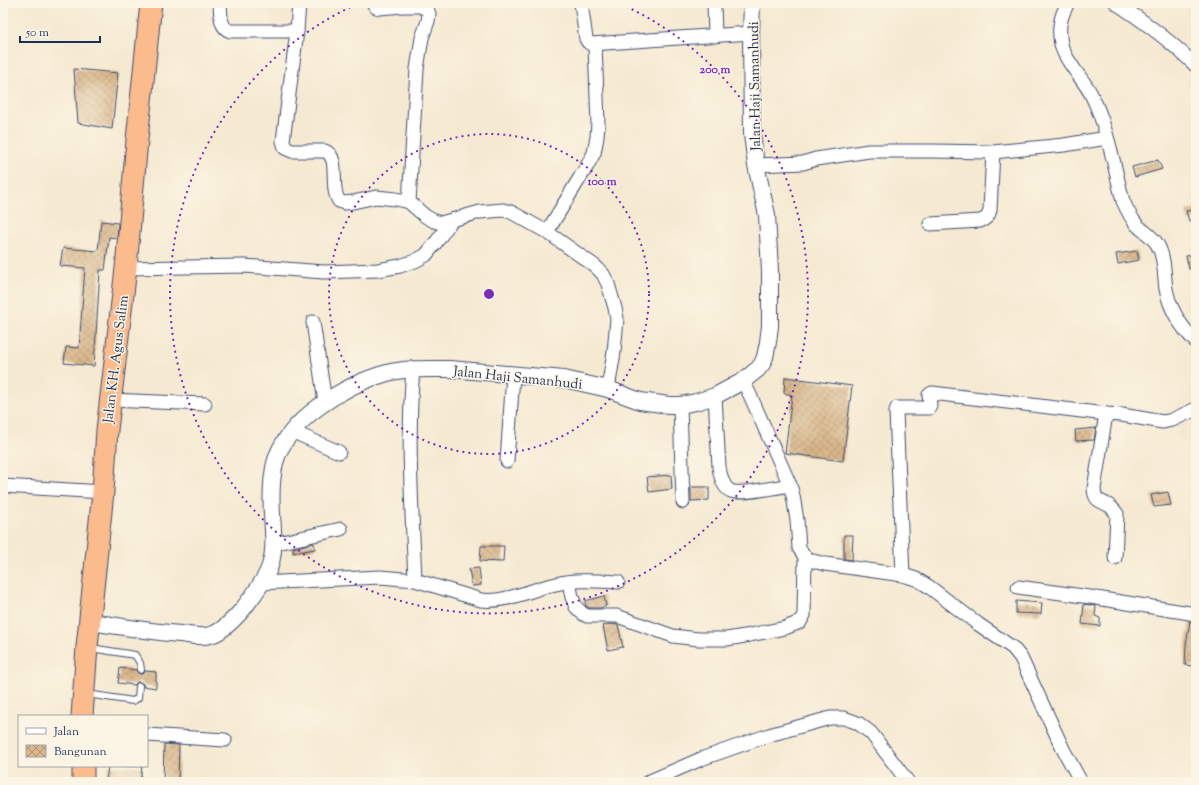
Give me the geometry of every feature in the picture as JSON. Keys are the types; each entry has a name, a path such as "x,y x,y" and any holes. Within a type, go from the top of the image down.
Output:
{"highway":[{"name":"Jalan KH. Agus Salim","path":"82,715 87,647 103,492 107,430 126,268 151,3"},
{"path":"83,767 83,782"}],"street":[{"path":"220,3 223,27 226,30 297,31"},
{"path":"299,3 297,31 283,141 285,148 292,151 325,151 329,153 333,162 335,193 339,201 344,203 384,197 408,202 425,216 441,223 480,212 503,210 511,212 547,232 595,266 603,274 608,284 617,319 616,340 608,389"},
{"path":"373,3 379,8 420,6 427,9 429,14 422,38 417,69 408,202"},
{"path":"581,3 586,38 588,42 595,45 751,33"},
{"path":"714,3 715,36"},
{"name":"Jalan Haji Samanhudi","path":"90,622 197,636 209,636 218,632 238,614 252,598 268,571 273,544 271,486 275,462 281,446 291,431 325,402 359,383 372,378 387,373 413,369 450,369 564,379 608,389 640,401 669,406 696,402 716,396 743,381 758,369 765,357 770,326 769,242 767,215 756,166 751,114 752,3"},
{"path":"1068,3 1062,14 1060,31 1062,46 1068,59 1092,96 1102,119 1123,201 1128,214 1157,244 1163,259 1166,290 1173,312 1196,342"},
{"path":"1116,3 1140,18 1168,40 1196,66"},
{"path":"547,232 594,153 598,123 595,45"},
{"path":"756,166 803,163 822,158 869,151 931,150 994,152 1064,145 1107,138"},
{"path":"930,224 980,221 987,218 990,210 994,152"},
{"path":"126,268 244,266 324,272 378,270 400,266 415,261 426,254 452,220"},
{"path":"313,322 325,402"},
{"path":"413,369 409,444 415,580"},
{"path":"507,462 513,375"},
{"path":"743,381 790,485 797,520 799,548 805,557 825,564 903,574 916,579 928,586 978,624 1013,648 1021,658 1062,749 1081,782"},
{"path":"903,574 897,408 929,408 930,395 934,393 1129,416 1163,422 1172,420 1196,409"},
{"path":"716,396 720,475 729,490 734,492 746,492 790,485"},
{"path":"110,400 205,404"},
{"path":"680,405 683,502"},
{"path":"1106,414 1094,495 1099,501 1113,508 1117,514 1115,558"},
{"path":"291,431 339,452"},
{"path":"3,486 103,492"},
{"path":"273,544 341,529"},
{"path":"568,582 576,607 588,616 617,616 673,636 698,639 727,639 764,633 785,628 800,622 804,615 805,557"},
{"path":"261,583 380,576 415,580 481,600 487,600 504,599 545,586 568,582 586,580 618,582"},
{"path":"1018,587 1141,604 1196,614"},
{"path":"648,782 701,759 769,735 830,718 844,718 858,723 871,733 908,782"},
{"path":"148,735 225,740"}],"lane":[{"path":"87,647 135,655 140,663 141,670"},
{"path":"84,694 133,701 138,698 139,686"}],"building":[{"path":"74,69 118,73 112,129 78,123"},
{"path":"1158,160 1162,169 1135,177 1132,167"},
{"path":"1196,209 1196,219 1189,221 1186,211"},
{"path":"101,221 118,223 117,238 109,237 105,270 100,270 94,366 64,363 66,347 79,348 85,268 60,266 63,248 98,251"},
{"path":"1137,251 1139,260 1118,264 1116,254"},
{"path":"1196,254 1196,268 1189,269 1186,256"},
{"path":"785,377 852,386 843,461 785,453 792,395 784,393"},
{"path":"1096,428 1094,440 1076,441 1075,430"},
{"path":"671,475 672,489 649,492 647,477"},
{"path":"691,487 709,487 709,500 691,501"},
{"path":"1168,492 1171,505 1154,507 1151,495"},
{"path":"844,535 853,535 852,560 844,559"},
{"path":"314,543 315,549 293,553 293,548"},
{"path":"481,546 504,546 503,562 480,561"},
{"path":"479,568 481,585 472,586 469,569"},
{"path":"604,596 606,606 600,608 589,608 586,606 585,601"},
{"path":"1016,601 1042,603 1041,614 1016,613"},
{"path":"1084,604 1096,606 1095,616 1100,618 1100,626 1082,624"},
{"path":"1190,621 1196,622 1196,666 1185,665 1186,645"},
{"path":"610,624 618,625 623,647 608,650 603,626"},
{"path":"120,668 136,670 141,674 145,671 156,672 156,688 143,686 140,682 137,682 135,685 118,683"},
{"path":"164,744 179,745 178,782 163,782"},
{"path":"108,767 142,767 140,782 106,782"}]}
